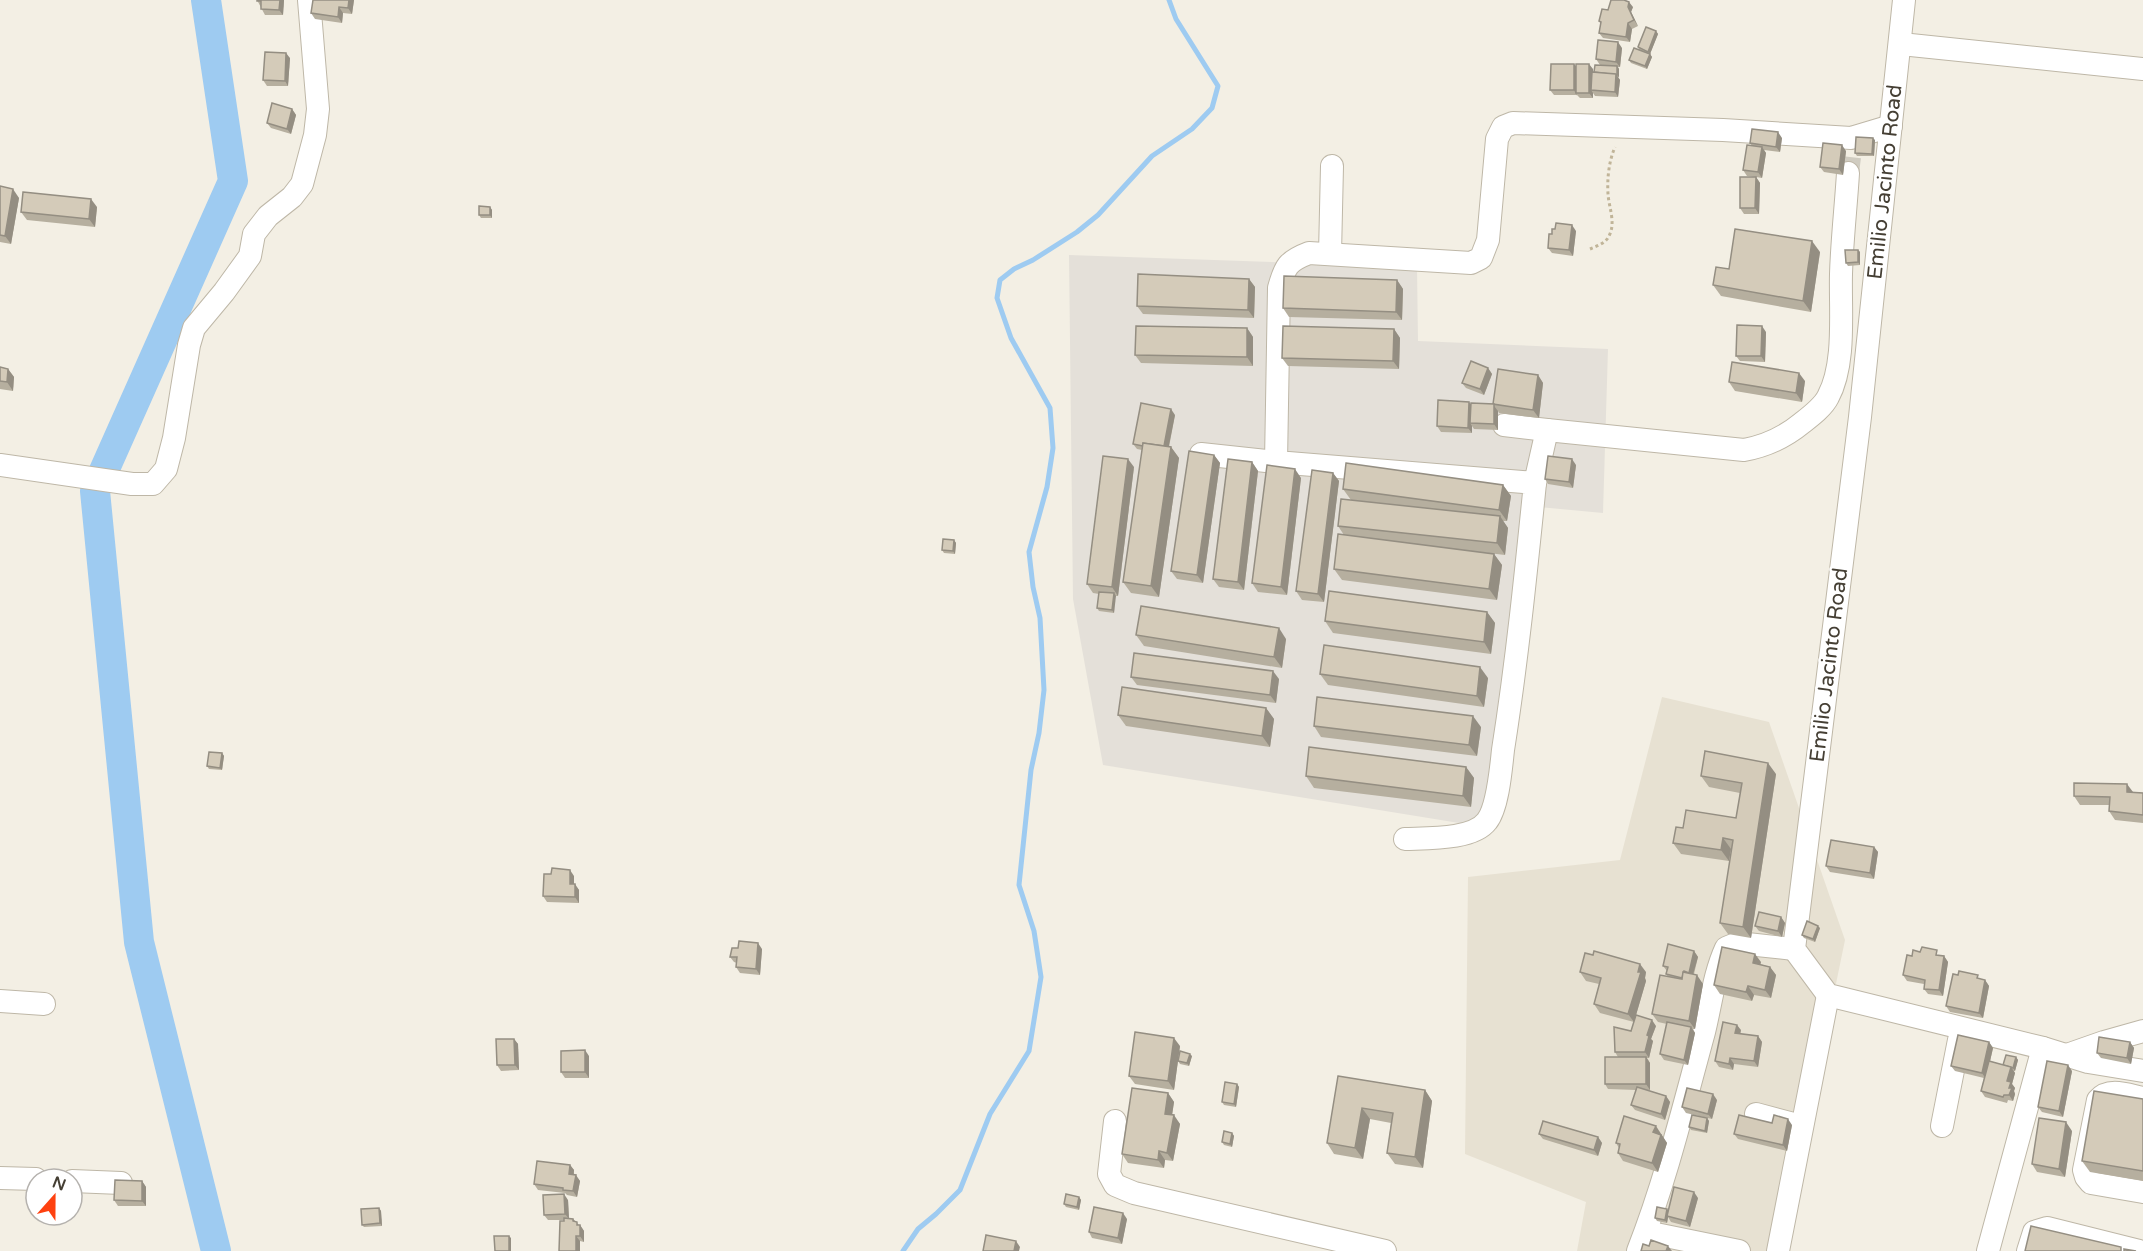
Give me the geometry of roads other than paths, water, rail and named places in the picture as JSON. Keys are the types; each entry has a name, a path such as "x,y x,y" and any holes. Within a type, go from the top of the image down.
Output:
{"street":[{"path":"0,465 132,484 153,484 166,469 179,416 183,377 194,328 250,256 254,234 268,216 292,197 302,184 315,135 318,109 309,0"},
{"name":"Emilio Jacinto Road","path":"1794,949 1860,417 1904,0"},
{"path":"1901,44 2143,69"},
{"path":"1275,462 1279,288 1284,270 1293,259 1309,253 1471,263 1481,258 1488,240 1497,139 1503,127 1513,123 1723,129 1850,156 1891,126"},
{"path":"1504,425 1744,450 1760,447 1791,432 1827,399 1834,383 1839,359 1841,271 1850,156"},
{"path":"1330,254 1332,165"},
{"path":"1405,839 1464,835 1480,828 1488,820 1496,796 1516,668 1535,483 1547,430"},
{"path":"1201,454 1535,483"},
{"path":"1739,1251 1642,1241 1681,1117 1720,960 1726,948 1738,943 1794,949 1828,995 1962,1027 2088,1062 2143,1071"},
{"path":"1778,1251 1828,995"},
{"path":"0,1001 44,1004"},
{"path":"1942,1126 1962,1027"},
{"path":"2067,1055 2143,1031"},
{"path":"1988,1251 2043,1048"},
{"path":"2143,1098 2111,1092 2102,1095 2098,1100 2085,1170 2086,1177 2091,1183 2143,1192"},
{"path":"1756,1114 1802,1126"},
{"path":"1115,1121 1109,1174 1116,1185 1134,1193 1384,1251"},
{"path":"0,1178 24,1179"},
{"path":"84,1181 121,1183"},
{"path":"2028,1251 2034,1232 2047,1228 2139,1251"}],"waterway":[{"path":"206,0 233,181 95,491 139,942 216,1251"},
{"path":"903,1251 918,1229 960,1190 990,1114 1029,1051 1041,977 1034,931 1019,885 1031,770 1039,733 1044,690 1040,618 1033,587 1029,552 1047,487 1053,448 1050,408 1011,338 997,298 1000,280 1014,269 1033,260 1077,232 1098,215 1152,156 1192,129 1212,108 1218,86 1176,19 1169,0"}],"tunnel":[{"path":"1848,173 1850,157"}]}
